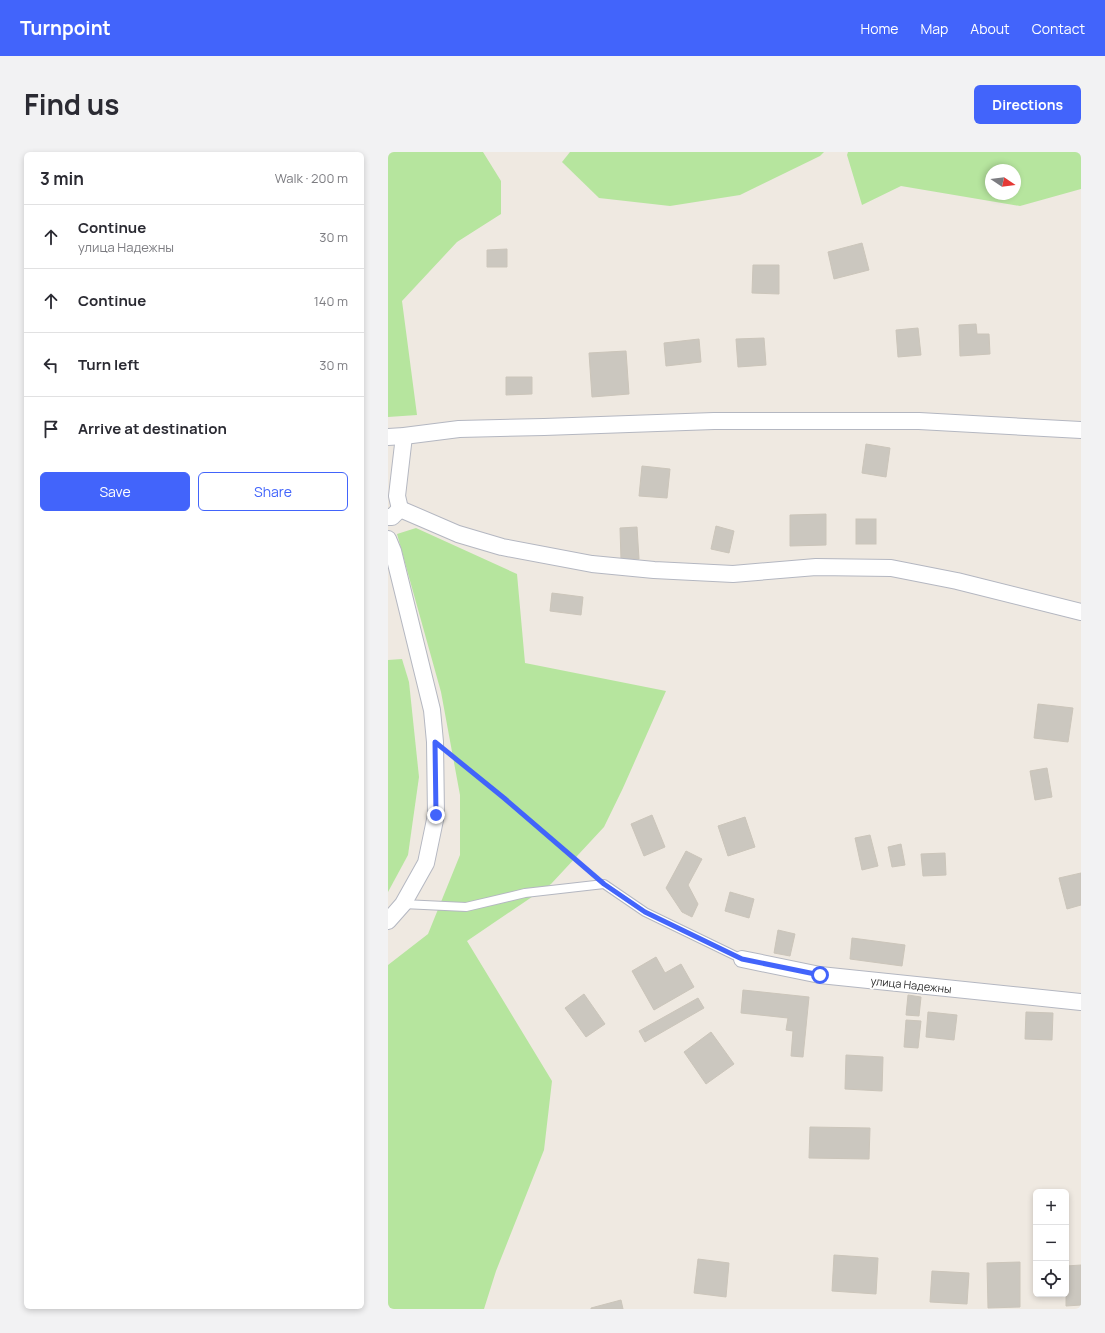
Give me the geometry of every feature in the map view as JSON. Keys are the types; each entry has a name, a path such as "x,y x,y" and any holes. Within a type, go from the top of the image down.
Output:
{"street":[{"path":"1081,430 919,422 714,421 458,429 396,437 396,496 394,513 502,547 592,564 654,570 733,574 816,567 891,568 957,581 1081,612"},
{"path":"388,539 393,551 432,710 435,742 436,815 426,863 403,904 388,921"},
{"name":"улица Надежны","path":"742,959 820,975 1081,1002"}],"lane":[{"path":"403,904 466,907 525,892 604,884 645,912 742,959"}],"path":[{"path":"435,742 504,798 604,884"}],"green space":[{"path":"388,152 483,152 501,181 501,214 457,242 402,301 417,415 388,417"},
{"path":"570,152 824,152 820,156 740,195 670,206 599,198 562,162"},
{"path":"848,152 1081,152 1081,189 1020,206 901,186 862,205 847,155"},
{"path":"416,528 517,574 525,663 666,691 604,827 551,884 467,941 552,1081 544,1150 496,1271 484,1309 388,1309 388,965 428,934 460,855 460,795 441,692 397,534"},
{"path":"402,659 409,682 419,777 408,855 388,892 388,660"}],"building":[{"path":"862,243 869,270 834,279 828,252"},
{"path":"507,249 507,267 487,267 487,250"},
{"path":"753,265 779,265 779,294 752,293"},
{"path":"976,324 977,334 989,334 990,354 960,356 959,325"},
{"path":"918,328 921,355 898,357 896,330"},
{"path":"764,338 766,365 738,367 736,339"},
{"path":"699,339 701,362 666,366 664,343"},
{"path":"626,351 629,394 592,397 589,353"},
{"path":"506,377 532,377 532,394 506,395"},
{"path":"866,444 890,448 886,477 862,473"},
{"path":"642,466 670,469 667,498 639,496"},
{"path":"826,514 826,545 790,546 790,515"},
{"path":"856,519 876,519 876,544 856,544"},
{"path":"716,526 734,531 729,553 711,549"},
{"path":"637,527 639,559 621,560 620,528"},
{"path":"552,593 583,597 581,615 550,611"},
{"path":"1038,704 1073,708 1068,742 1034,738"},
{"path":"1047,768 1052,797 1035,800 1030,771"},
{"path":"652,815 665,847 644,856 631,824"},
{"path":"745,817 755,847 728,856 718,826"},
{"path":"870,835 878,866 862,870 855,838"},
{"path":"901,844 905,865 892,867 888,847"},
{"path":"686,851 702,859 688,885 698,904 692,917 682,912 666,888"},
{"path":"945,853 946,875 923,876 921,854"},
{"path":"1081,873 1081,905 1067,909 1059,878"},
{"path":"730,892 754,899 749,918 725,911"},
{"path":"778,930 795,934 790,956 774,953"},
{"path":"852,938 905,945 902,966 850,959"},
{"path":"656,957 665,973 681,964 694,987 654,1010 632,971"},
{"path":"743,990 809,997 803,1057 791,1056 793,1031 786,1030 788,1018 741,1013"},
{"path":"584,994 605,1024 586,1037 565,1008"},
{"path":"908,995 921,997 919,1016 906,1015"},
{"path":"698,998 704,1008 645,1042 639,1031"},
{"path":"928,1012 957,1015 954,1040 926,1037"},
{"path":"1026,1012 1053,1013 1052,1040 1025,1039"},
{"path":"906,1020 921,1021 918,1048 904,1047"},
{"path":"711,1032 734,1064 706,1084 684,1052"},
{"path":"846,1055 883,1057 882,1091 845,1089"},
{"path":"810,1127 870,1128 869,1159 809,1158"},
{"path":"834,1255 878,1258 876,1294 832,1291"},
{"path":"698,1259 729,1263 726,1297 694,1293"},
{"path":"1020,1262 1020,1307 988,1308 987,1263"},
{"path":"1081,1265 1081,1305 1066,1306 1066,1297 1069,1297 1069,1266"},
{"path":"932,1271 969,1273 967,1304 930,1302"},
{"path":"621,1300 623,1309 591,1309 591,1308"}],"route":[{"path":"436,815 435,742 504,798 604,884 645,912 742,959 820,975"}]}
